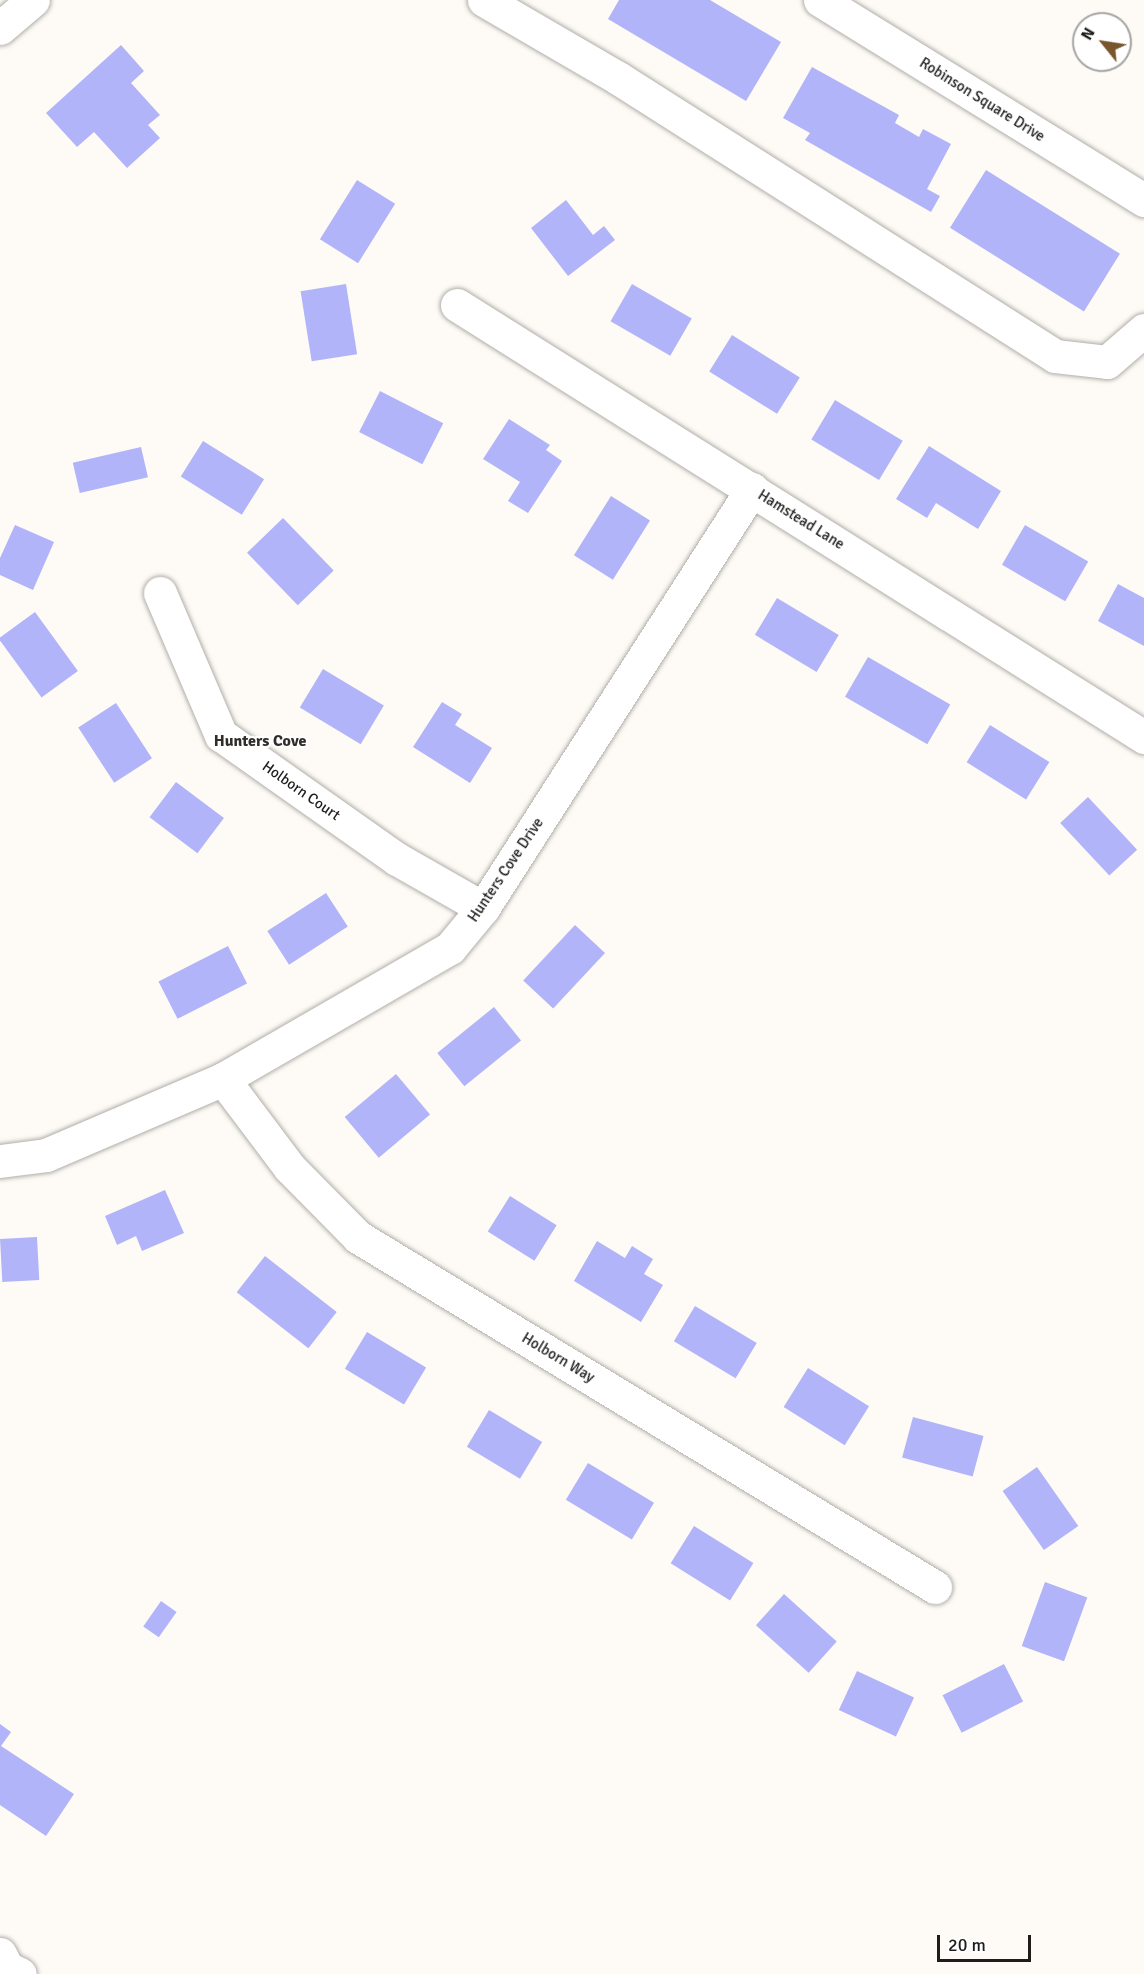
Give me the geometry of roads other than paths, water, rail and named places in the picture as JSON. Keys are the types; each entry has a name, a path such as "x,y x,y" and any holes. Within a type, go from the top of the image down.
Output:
{"street":[{"path":"0,27 33,0"},
{"path":"484,0 618,78 1055,356 1107,362 1144,330"},
{"name":"Robinson Square Drive","path":"820,0 1144,200"},
{"name":"Hamstead Lane","path":"457,305 1144,737"},
{"name":"Hunters Cove Drive","path":"0,1161 46,1155 223,1078 450,948 483,908 752,489"},
{"name":"Holborn Court","path":"160,594 221,735 397,859 483,908"},
{"name":"Holborn Way","path":"223,1078 289,1167 358,1237 935,1587"}],"district":[{"name":"Hunters Cove","path":"260,741"}]}
